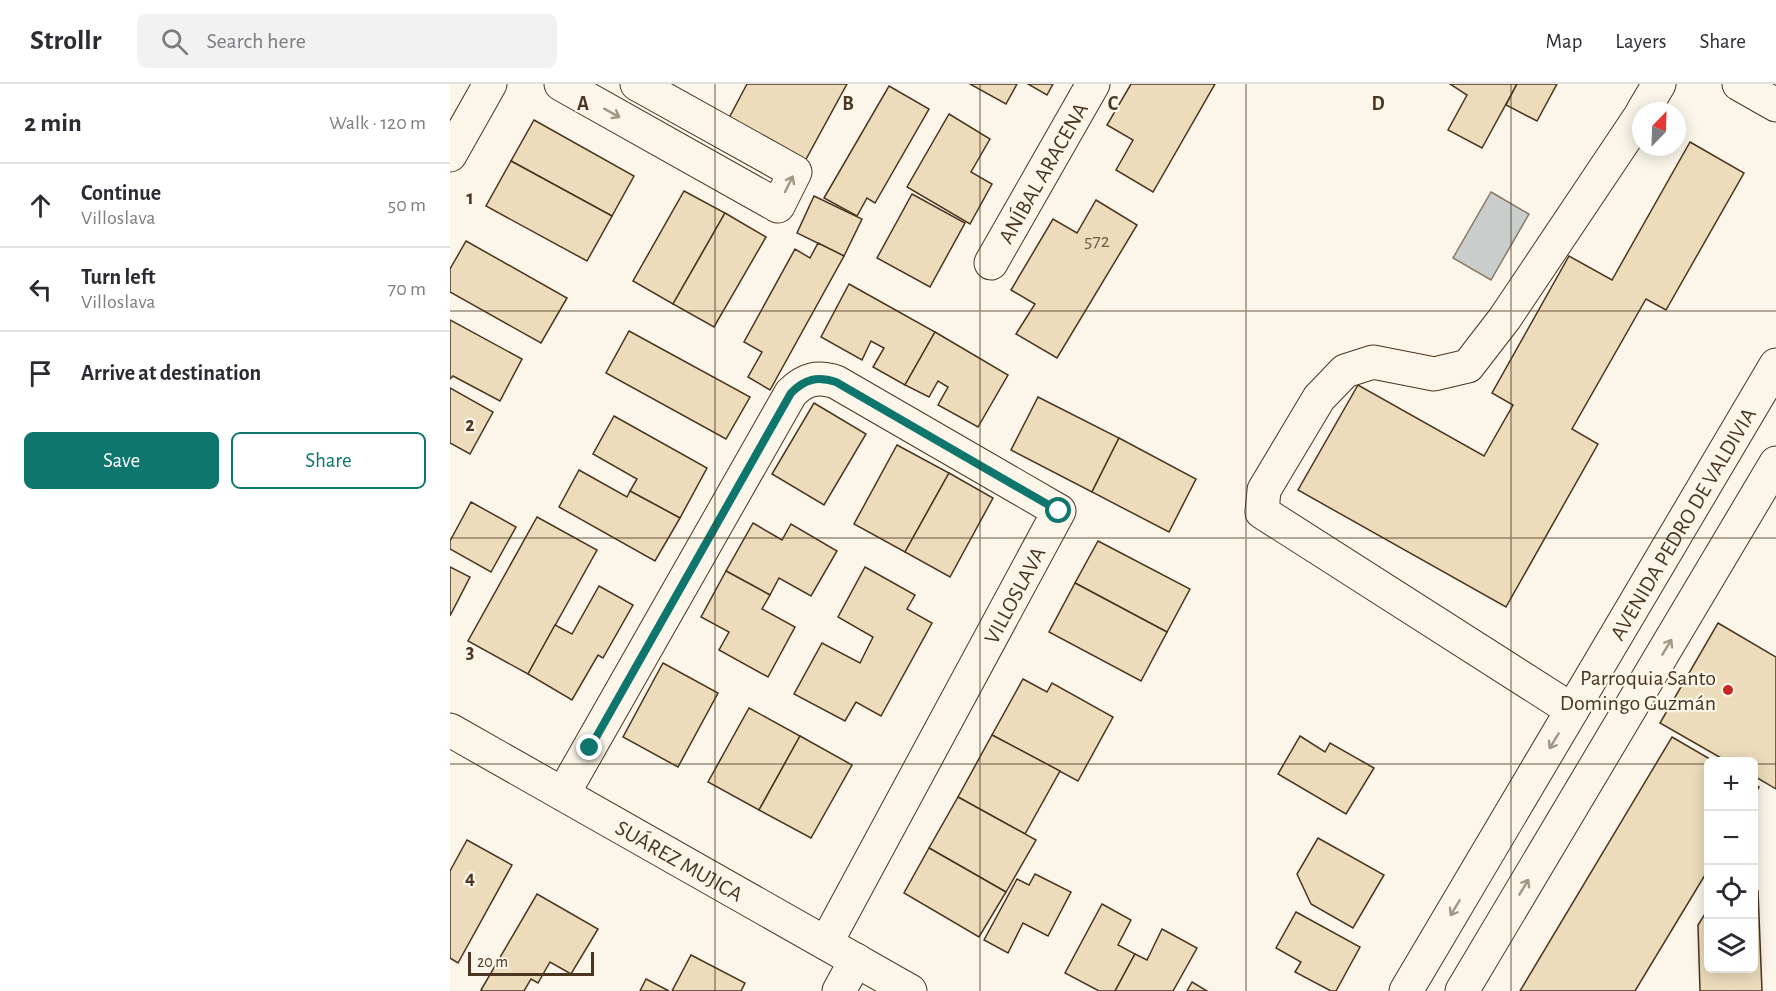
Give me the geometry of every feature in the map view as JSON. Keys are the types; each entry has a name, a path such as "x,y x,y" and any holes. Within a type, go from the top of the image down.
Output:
{"street":[{"path":"450,155 490,84"},
{"path":"561,84 778,206 795,172 637,84"},
{"name":"ANÍBAL ARACENA","path":"991,263 1093,84"},
{"path":"1649,102 1659,84"},
{"path":"1739,84 1776,105"},
{"path":"1572,710 1262,512 1264,490 1319,398 1345,371 1373,362 1434,374 1468,366 1505,318 1632,128"},
{"name":"AVENIDA PEDRO DE VALDIVIA","path":"1406,991 1776,365"},
{"name":"VILLOSLAVA","path":"563,794 791,393 800,384 812,379 836,382 1059,511 826,943"},
{"path":"1462,991 1776,463"},
{"name":"SUÁREZ MUJICA","path":"450,730 910,991"},
{"path":"839,991 856,960"}],"shaded area":[{"path":"1491,192 1529,214 1491,280 1453,258"}],"building":[{"path":"747,84 847,84 805,161 728,120"},
{"path":"970,84 1017,84 1006,104"},
{"path":"1028,84 1053,84 1047,95"},
{"path":"1131,84 1215,84 1153,192 1116,170 1133,140 1107,125"},
{"path":"1450,84 1517,84 1482,148 1448,130 1467,95"},
{"path":"1517,84 1557,84 1537,121 1506,105"},
{"path":"889,86 929,109 875,203 867,198 857,216 824,198"},
{"path":"949,114 990,139 971,172 992,184 970,224 907,187"},
{"path":"534,120 634,176 612,216 511,161"},
{"path":"1690,142 1744,173 1666,310 1646,299 1572,429 1598,444 1506,607 1298,490 1358,385 1484,456 1513,405 1492,393 1569,256 1612,280 1682,156 1686,156 1686,149"},
{"path":"511,161 612,216 587,261 486,206"},
{"path":"684,191 725,213 673,304 633,281"},
{"path":"912,194 965,223 930,287 877,258"},
{"path":"814,196 862,219 844,256 797,233"},
{"path":"1096,200 1137,225 1057,358 1016,334 1035,304 1011,290 1053,219 1077,233"},
{"path":"725,213 766,237 714,327 673,304"},
{"path":"466,241 567,298 541,343 450,292 450,269"},
{"path":"818,243 844,256 770,390 748,377 762,352 744,342 795,249 810,258"},
{"path":"849,284 935,332 905,385 873,367 884,348 871,341 862,360 821,337"},
{"path":"450,320 522,359 500,401 453,376 450,379"},
{"path":"629,331 750,397 726,439 606,373"},
{"path":"935,332 1008,375 978,427 938,405 948,387 938,381 929,397 905,385"},
{"path":"450,388 493,412 470,454 450,443"},
{"path":"1038,397 1119,438 1092,492 1011,450"},
{"path":"814,403 866,434 824,505 772,474"},
{"path":"614,416 707,468 680,518 630,491 637,479 593,454"},
{"path":"1119,438 1196,479 1169,532 1092,492"},
{"path":"897,445 949,473 905,552 854,524"},
{"path":"579,470 627,497 630,491 680,518 655,561 559,507"},
{"path":"949,473 993,498 950,577 905,552"},
{"path":"471,502 516,527 491,572 450,549 450,541"},
{"path":"537,517 597,550 528,674 468,641"},
{"path":"753,523 782,540 791,524 837,551 811,596 779,578 770,595 726,571"},
{"path":"1098,541 1190,589 1167,632 1075,583"},
{"path":"450,567 470,577 450,616"},
{"path":"865,567 915,595 907,609 932,623 881,716 856,702 845,721 794,694 822,643 860,663 873,637 838,617"},
{"path":"726,571 770,595 762,609 795,627 768,677 719,650 729,632 701,617"},
{"path":"1075,583 1167,632 1141,681 1049,632"},
{"path":"599,586 633,605 603,658 598,655 572,700 528,674 555,625 572,634"},
{"name":"Parroquia Santo Domingo Guzmán","path":"1718,623 1776,657 1776,789 1758,778 1758,757 1719,757 1660,723"},
{"path":"663,663 718,693 678,767 623,737"},
{"path":"1023,679 1047,692 1052,683 1113,717 1078,781 992,735"},
{"path":"749,708 800,736 759,810 708,782"},
{"path":"992,735 1060,771 1025,834 958,797"},
{"path":"800,736 852,765 811,838 759,810"},
{"path":"1300,736 1325,752 1330,743 1374,768 1346,814 1278,774"},
{"path":"1672,737 1706,757 1704,757 1704,877 1635,991 1520,991"},
{"path":"958,797 1036,840 1006,892 929,848"},
{"path":"1318,838 1384,875 1353,928 1311,904 1297,874"},
{"path":"467,840 512,865 458,963 450,958 450,871"},
{"path":"929,848 1006,892 979,937 904,893"},
{"path":"1035,874 1071,892 1048,936 1023,923 1008,953 984,940 1017,879 1029,885"},
{"path":"1758,891 1762,991 1700,991 1698,925 1704,915 1704,973 1758,973"},
{"path":"537,894 598,929 571,974 550,962 538,983 531,979 524,991 481,990"},
{"path":"1102,904 1131,920 1118,945 1135,954 1115,991 1099,991 1065,973"},
{"path":"1296,912 1360,947 1336,991 1331,991 1295,972 1301,962 1276,948"},
{"path":"1162,929 1197,948 1173,991 1115,991 1135,954 1147,960"},
{"path":"691,955 745,983 741,991 672,991"},
{"path":"646,979 669,991 640,991"},
{"path":"1192,982 1207,991 1187,991"}],"place":[{"name":"Parroquia Santo Domingo Guzmán","path":"1728,690"}],"route":[{"path":"590,748 791,393 800,384 812,379 836,382 1059,511"}]}
